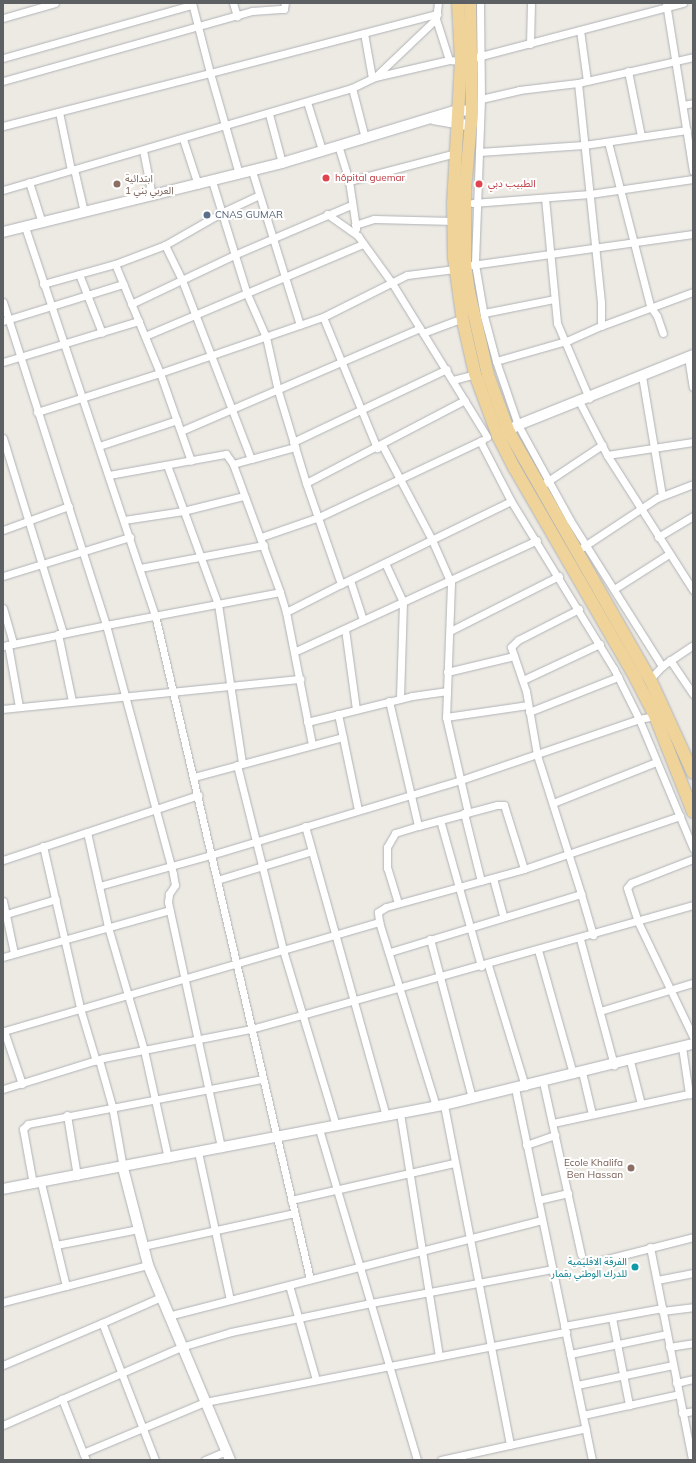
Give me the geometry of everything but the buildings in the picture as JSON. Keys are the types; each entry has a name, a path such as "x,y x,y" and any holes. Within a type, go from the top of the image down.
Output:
{"highway":[{"path":"458,3 472,111 464,205 465,267 463,318 475,374 503,433 655,716 689,788 692,806"},
{"path":"470,3 465,59 458,110 454,221 488,376 503,433 544,484 566,524 578,554 650,678 693,773"}],"street":[{"path":"3,18 55,3"},
{"path":"233,3 237,16"},
{"path":"3,81 252,11 284,9 285,3"},
{"path":"438,3 437,17 465,59 480,99 477,202 465,267 484,313 496,361 503,433"},
{"path":"465,59 480,3"},
{"path":"530,44 531,3"},
{"path":"373,77 465,59 530,44 666,5 683,3"},
{"path":"3,58 192,4 239,174"},
{"path":"666,5 692,155 693,172"},
{"path":"3,126 364,33 437,17"},
{"path":"3,190 269,114 352,88 373,77 437,17"},
{"path":"580,30 587,81"},
{"path":"364,33 373,77"},
{"path":"480,99 519,90 578,83 693,57"},
{"path":"628,71 641,136"},
{"path":"578,83 590,194 601,326"},
{"path":"352,88 365,138"},
{"path":"307,102 322,150"},
{"path":"683,105 693,103"},
{"path":"3,232 282,163 338,145 434,119 458,110 472,111"},
{"path":"59,112 72,170 84,212"},
{"path":"269,114 282,163"},
{"path":"434,119 458,125 470,126"},
{"path":"479,152 584,145 687,130"},
{"path":"183,138 198,185"},
{"path":"608,142 619,190 650,306 657,316 663,333"},
{"path":"338,145 349,182 351,205 358,236 392,283 465,400 503,433"},
{"path":"143,150 152,196"},
{"path":"349,182 456,153"},
{"path":"252,171 300,325"},
{"path":"464,205 477,202 590,194 693,179"},
{"path":"212,181 247,294 266,337 278,391 294,444 306,483 320,517 341,584"},
{"path":"29,182 42,223"},
{"path":"44,284 114,264 165,245 221,213 259,195"},
{"path":"545,198 549,254 557,323 565,341 584,399 607,455 693,590"},
{"path":"131,304 234,255 351,205"},
{"path":"327,214 358,236"},
{"path":"355,225 374,219 454,221"},
{"path":"25,227 155,615 194,777 235,964 310,1279"},
{"path":"37,412 212,356 323,317 411,274 549,254 633,244 693,234"},
{"path":"145,336 363,244"},
{"path":"165,245 182,280 252,459"},
{"path":"114,264 160,373 191,461"},
{"path":"79,274 102,333"},
{"path":"6,320 123,284"},
{"path":"496,361 565,341 650,306 693,292"},
{"path":"484,313 554,299"},
{"path":"3,302 6,320 21,356 37,412 69,506 106,625 127,696 172,866 175,882 168,896 170,910 221,1148"},
{"path":"323,317 361,411 432,540 450,580 450,631 446,691 446,717 462,780 466,813 481,881"},
{"path":"181,431 278,391 342,362 422,331 463,318"},
{"path":"3,362 138,321"},
{"path":"261,537 320,517 480,441 691,356 693,387"},
{"path":"233,464 294,444 446,369"},
{"path":"453,380 475,374"},
{"path":"642,376 656,449 662,495"},
{"path":"306,483 465,400"},
{"path":"99,446 177,420"},
{"path":"3,438 43,564 60,634 72,701"},
{"path":"480,441 511,501 537,540 618,676 639,719 693,848"},
{"path":"607,455 656,449 693,442"},
{"path":"544,484 602,445"},
{"path":"109,475 226,454 233,464 261,537 286,612 296,651 312,744"},
{"path":"167,465 199,557 218,604 240,764 255,842 283,950 336,1126"},
{"path":"578,554 585,544 662,495 693,484"},
{"path":"124,520 183,511 244,496"},
{"path":"286,612 511,501"},
{"path":"3,530 29,522 69,506"},
{"path":"658,537 693,516"},
{"path":"566,524 585,544 662,666"},
{"path":"3,576 83,550 130,537"},
{"path":"296,651 537,540"},
{"path":"140,568 264,546"},
{"path":"614,589 669,554"},
{"path":"385,563 402,602 400,699"},
{"path":"450,631 559,576"},
{"path":"350,580 363,620"},
{"path":"8,645 155,615 280,592"},
{"path":"3,608 19,707"},
{"path":"579,609 515,642 511,647 523,680 537,755 593,935"},
{"path":"626,636 636,625"},
{"path":"345,629 356,709"},
{"path":"523,680 600,644"},
{"path":"650,678 662,666 693,645"},
{"path":"447,672 514,656"},
{"path":"670,660 693,694"},
{"path":"446,717 528,708 618,676"},
{"path":"3,709 300,679"},
{"path":"307,722 389,701 446,691"},
{"path":"389,701 418,826"},
{"path":"338,714 358,810"},
{"path":"99,886 211,856 305,826 462,780 639,719 655,716"},
{"path":"194,777 312,744 343,737"},
{"path":"553,803 656,762"},
{"path":"3,860 198,795"},
{"path":"398,903 388,868 387,846 395,833 440,820 504,805 524,869"},
{"path":"510,1445 454,1163 440,1105 379,922 380,910 398,903 493,878 569,855 680,816"},
{"path":"440,820 460,886 470,927 484,966 520,1087 526,1145 584,1415 592,1460"},
{"path":"305,826 355,1000 386,1116"},
{"path":"87,832 108,927 144,1050 168,1158"},
{"path":"43,846 66,939 80,1008 112,1106 123,1168 148,1265 168,1316 228,1455 205,1460"},
{"path":"217,880 312,851"},
{"path":"693,859 628,886 627,891 638,922 693,1037"},
{"path":"493,878 504,916"},
{"path":"390,952 504,916 581,894"},
{"path":"4,914 56,899"},
{"path":"3,902 4,914 14,953"},
{"path":"3,1089 97,1060 251,1029 484,966 693,905"},
{"path":"3,957 170,910"},
{"path":"22,1084 6,1046 4,1030 336,936 379,922"},
{"path":"430,939 472,1098"},
{"path":"580,939 614,1065"},
{"path":"538,950 592,1114"},
{"path":"600,1011 693,983"},
{"path":"3,1189 123,1168 198,1152 400,1114 543,1082 693,1044"},
{"path":"553,1123 691,1094 682,1047"},
{"path":"630,1061 641,1104"},
{"path":"66,1286 23,1127 31,1122 262,1079"},
{"path":"543,1082 581,1255"},
{"path":"400,1114 439,1356"},
{"path":"67,1115 77,1176"},
{"path":"318,1129 360,1265 416,1460"},
{"path":"526,1145 555,1135"},
{"path":"198,1152 230,1300"},
{"path":"291,1200 410,1175 454,1163"},
{"path":"538,1200 568,1193"},
{"path":"143,1246 294,1213"},
{"path":"168,1316 360,1265 542,1220"},
{"path":"56,1245 138,1229"},
{"path":"603,1260 693,1237"},
{"path":"650,1247 692,1460"},
{"path":"3,1302 148,1265"},
{"path":"3,1425 182,1347 231,1332 478,1282 552,1269"},
{"path":"656,1280 693,1274"},
{"path":"289,1285 316,1380"},
{"path":"3,1365 161,1297"},
{"path":"83,1453 142,1426 205,1402 491,1346 612,1318 693,1307"},
{"path":"612,1318 629,1405"},
{"path":"102,1323 155,1460"},
{"path":"570,1354 667,1334"},
{"path":"669,1347 693,1344"},
{"path":"577,1386 623,1374 673,1365"},
{"path":"676,1383 693,1379"},
{"path":"584,1415 679,1394"},
{"path":"62,1399 86,1460"},
{"path":"682,1413 693,1411"},
{"path":"441,1460 586,1428"},
{"path":"475,1452 477,1460"}],"place":[{"name":"hôpital guemar","path":"326,178"},
{"name":"ابتدائية العربي بني 1","path":"117,184"},
{"name":"الطبيب دبي","path":"479,184"},
{"name":"CNAS GUMAR","path":"207,215"},
{"name":"Ecole Khalifa Ben Hassan","path":"631,1168"},
{"name":"الفرقة الاقليمية للدرك الوطني بقمار","path":"635,1267"}]}
